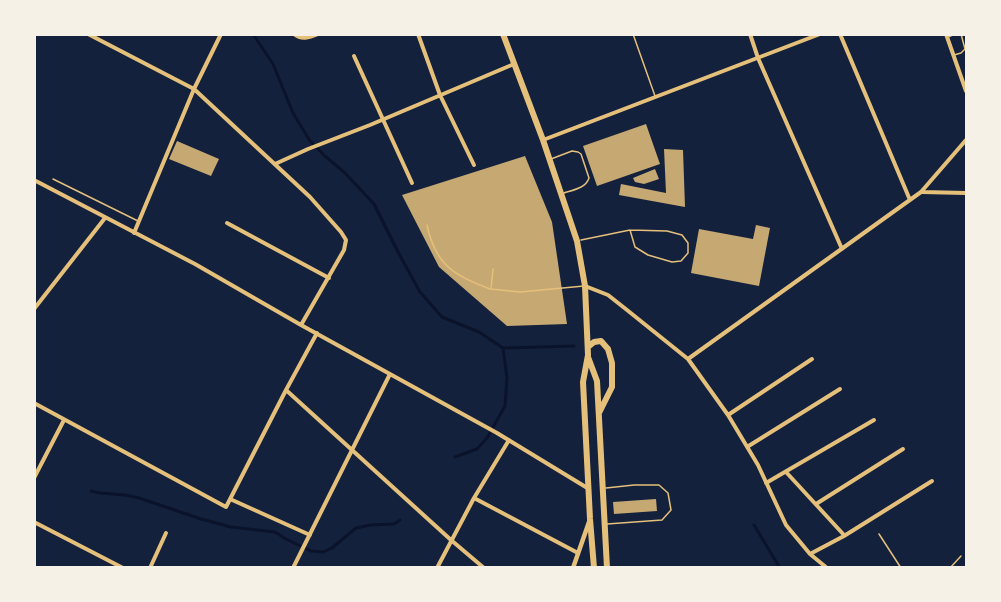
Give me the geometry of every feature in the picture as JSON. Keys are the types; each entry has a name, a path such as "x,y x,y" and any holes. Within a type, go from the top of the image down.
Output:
{"main road":[{"path":"503,34 550,159 577,241 585,286 588,356 583,382 594,567"},
{"path":"588,347 594,342 601,341 608,349 612,363 612,387 599,413"},
{"path":"588,356 597,381 607,567"}],"street":[{"path":"134,232 194,89 221,34"},
{"path":"294,34 302,39 318,34"},
{"path":"418,34 440,95 474,165"},
{"path":"750,34 758,58 842,249"},
{"path":"543,140 819,34"},
{"path":"840,34 910,200"},
{"path":"88,35 194,89 310,197 341,232 346,240 344,250 301,325"},
{"path":"946,36 966,91"},
{"path":"354,56 412,183"},
{"path":"275,164 515,63"},
{"path":"688,359 921,192 966,140"},
{"path":"34,180 195,264 509,440 589,489"},
{"path":"921,192 966,193"},
{"path":"34,309 105,218"},
{"path":"227,223 329,278"},
{"path":"585,286 608,295 688,359 728,415 747,447 786,525 810,554 827,567"},
{"path":"34,403 226,507 317,333"},
{"path":"728,415 812,359"},
{"path":"293,567 390,374"},
{"path":"747,447 840,389"},
{"path":"286,390 451,540 484,567"},
{"path":"34,478 64,420"},
{"path":"766,483 874,420"},
{"path":"437,567 474,498 509,440"},
{"path":"816,504 903,449"},
{"path":"786,472 844,536"},
{"path":"810,554 844,536 932,481"},
{"path":"474,498 578,553"},
{"path":"230,499 310,535"},
{"path":"573,567 590,519"},
{"path":"34,522 123,567"},
{"path":"150,567 166,533"}],"lane":[{"path":"633,34 656,97"},
{"path":"946,36 955,34"},
{"path":"953,56 965,49 961,34"},
{"path":"550,159 572,151 578,152 581,154 589,178 586,184 561,194"},
{"path":"53,179 139,221"},
{"path":"427,225 430,242 442,262 452,271 491,289 520,292 585,286"},
{"path":"577,241 630,230 667,231 682,235 688,243 688,253 681,261 672,262 648,255 635,247 630,230"},
{"path":"491,289 493,269"},
{"path":"602,489 659,485 668,493 671,510 662,520 604,524"},
{"path":"879,534 901,567"},
{"path":"950,567 961,556"}],"building":[{"path":"646,124 660,164 597,186 583,146"},
{"path":"177,141 219,159 211,176 169,159"},
{"path":"664,149 683,150 685,207 619,195 621,184 666,193"},
{"path":"525,156 552,222 567,324 507,326 439,267 402,195"},
{"path":"655,169 659,179 644,184 635,182 633,178"},
{"path":"756,225 770,228 759,286 691,273 699,229 753,239"},
{"path":"656,499 657,511 614,514 613,502"}],"waterway":[{"path":"253,34 273,64 293,113 310,141 374,204 420,292 442,317 479,332 503,348 574,346"},
{"path":"455,457 477,449 487,438 505,406 507,378 503,348"},
{"path":"91,491 139,498 231,527 275,532 311,551 323,552 332,548 356,528 394,524 400,520"},
{"path":"754,525 780,568"}]}
